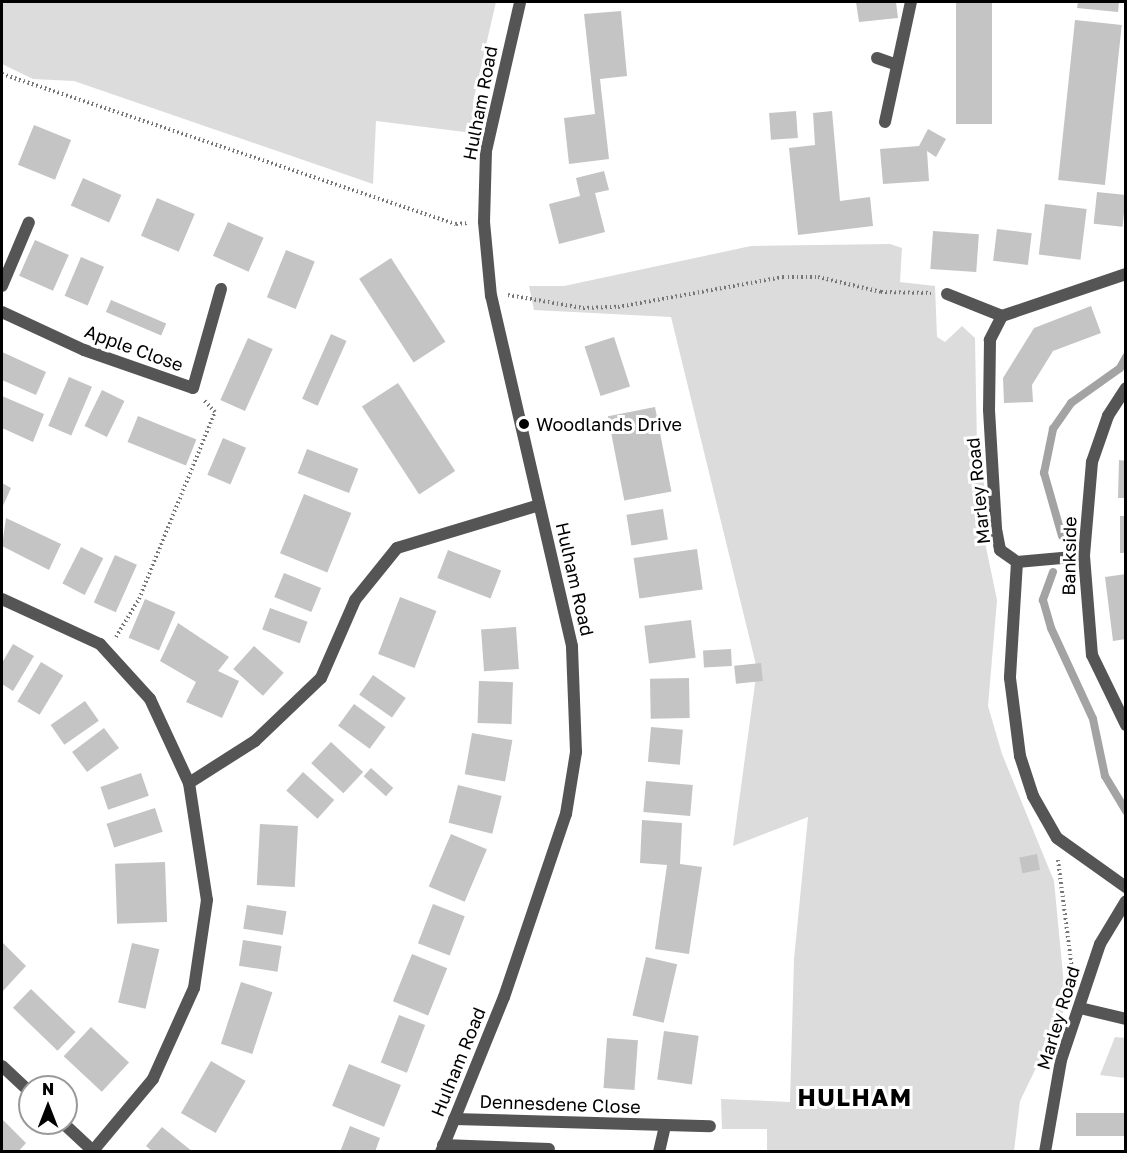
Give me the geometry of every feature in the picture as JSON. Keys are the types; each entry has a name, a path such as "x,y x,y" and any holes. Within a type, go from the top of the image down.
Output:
{"street":[{"name":"Hulham Road","path":"442,1149 504,997 566,814 576,752 572,646 491,296 484,222 486,151 520,2"},
{"path":"885,122 911,2"},
{"path":"877,58 897,65"},
{"path":"2,286 29,222"},
{"path":"947,294 1002,316 1125,274"},
{"name":"Apple Close","path":"2,312 84,350 193,388 221,289"},
{"name":"Marley Road","path":"1002,316 990,340 993,506 1000,550 1017,562"},
{"name":"Bankside","path":"1125,388 1108,416 1092,462 1084,556 1092,655 1125,726"},
{"path":"189,783 255,741 321,678 355,600 397,548 539,505"},
{"path":"1084,556 1017,562 1010,678 1020,756 1033,796 1057,838 1125,887"},
{"path":"2,599 107,652 150,699 189,783 207,900 194,988 153,1079 93,1151 76,1135"},
{"name":"Marley Road","path":"1045,1152 1061,1060 1100,944 1125,901"},
{"path":"1080,1008 1125,1018"},
{"path":"2,1066 18,1081"},
{"name":"Dennesdene Close","path":"454,1119 710,1125"},
{"name":"Dennesdene Close","path":"659,1152 665,1125"},
{"path":"442,1149 549,1149"}],"path":[{"path":"2,75 456,224 484,222"},
{"path":"491,296 524,294 582,308 618,307 783,277 818,277 881,292 947,294"},
{"path":"107,652 139,599 215,412 193,388"},
{"path":"1057,838 1073,974"}],"shaded area":[{"path":"2,2 496,2 473,102 473,133 376,121 373,184 74,81 33,79 2,64"},
{"path":"890,244 902,248 900,282 935,286 937,337 945,342 962,326 975,338 977,447 984,483 981,523 997,600 988,706 1002,754 1054,881 1066,1006 1020,1101 1014,1151 767,1151 767,1129 722,1129 721,1099 790,1102 794,959 808,817 733,846 757,669 671,317 534,310 529,286 564,286 751,246"},
{"path":"1115,1037 1125,1038 1125,1078 1100,1075"}],"building":[{"path":"856,2 896,2 898,18 859,22"},
{"path":"956,2 992,2 992,124 956,124"},
{"path":"1078,2 1119,2 1118,12 1077,8"},
{"path":"621,11 627,76 600,79 609,159 569,164 564,118 595,114 584,14"},
{"path":"1075,20 1122,25 1105,185 1058,180"},
{"path":"796,111 798,138 771,140 769,113"},
{"path":"832,111 840,201 870,197 873,226 798,235 789,148 815,145 813,113"},
{"path":"34,125 71,140 55,180 18,165"},
{"path":"928,129 946,139 936,157 927,151 929,181 883,184 880,149 919,146"},
{"path":"604,171 609,190 595,193 605,232 559,244 549,204 580,196 576,178"},
{"path":"83,178 121,195 109,222 71,205"},
{"path":"1097,192 1126,195 1122,227 1094,224"},
{"path":"157,198 195,214 179,252 141,236"},
{"path":"1045,204 1087,209 1080,260 1039,255"},
{"path":"228,222 264,238 249,272 213,256"},
{"path":"997,229 1032,233 1028,265 993,261"},
{"path":"933,231 979,234 976,272 930,269"},
{"path":"35,240 69,255 53,291 19,276"},
{"path":"286,250 315,262 296,309 267,297"},
{"path":"81,257 104,267 88,305 65,296"},
{"path":"391,258 445,342 414,363 359,279"},
{"path":"111,300 166,323 161,335 106,312"},
{"path":"1091,306 1101,333 1053,351 1032,385 1033,402 1004,403 1003,378 1034,328"},
{"path":"331,334 347,341 318,406 302,399"},
{"path":"614,337 630,386 601,396 585,347"},
{"path":"248,338 273,349 245,411 220,400"},
{"path":"2,352 46,372 36,395 2,380"},
{"path":"69,377 92,387 71,436 48,426"},
{"path":"398,383 455,471 419,494 362,406"},
{"path":"102,390 124,401 107,437 84,426"},
{"path":"2,396 44,414 33,442 2,428"},
{"path":"655,407 671,491 624,501 608,416"},
{"path":"138,416 196,440 186,466 128,442"},
{"path":"223,438 246,448 230,485 207,475"},
{"path":"307,449 358,469 349,493 298,473"},
{"path":"1119,460 1126,461 1126,498 1118,498"},
{"path":"2,483 11,488 2,508"},
{"path":"304,494 351,513 327,572 280,553"},
{"path":"663,509 668,540 631,545 626,515"},
{"path":"1120,516 1126,516 1126,553 1120,553"},
{"path":"6,518 61,544 49,570 2,546"},
{"path":"81,547 103,558 85,595 62,584"},
{"path":"697,549 703,590 639,599 634,558"},
{"path":"448,550 501,570 490,598 437,578"},
{"path":"115,555 137,565 116,612 94,603"},
{"path":"284,573 321,588 311,612 274,597"},
{"path":"1126,574 1126,639 1113,641 1105,577"},
{"path":"400,597 436,611 415,668 378,654"},
{"path":"145,599 175,612 159,651 129,638"},
{"path":"270,608 308,622 300,643 262,630"},
{"path":"691,620 696,658 649,663 644,626"},
{"path":"178,623 229,657 218,671 239,681 222,718 186,702 196,682 160,661"},
{"path":"516,627 519,669 484,671 481,629"},
{"path":"13,644 34,656 13,691 2,684 2,663"},
{"path":"254,646 284,673 263,696 233,669"},
{"path":"731,649 732,666 704,667 703,650"},
{"path":"41,662 63,675 40,715 17,701"},
{"path":"761,663 763,681 736,684 734,666"},
{"path":"373,675 406,698 392,718 359,695"},
{"path":"689,678 690,718 651,719 650,679"},
{"path":"479,681 513,682 512,724 478,723"},
{"path":"85,701 99,721 64,745 51,725"},
{"path":"354,704 386,727 370,749 338,726"},
{"path":"651,727 683,730 680,765 648,762"},
{"path":"104,728 119,748 87,772 72,752"},
{"path":"472,733 512,740 505,781 465,774"},
{"path":"331,742 363,772 343,793 311,763"},
{"path":"371,768 393,788 386,796 364,776"},
{"path":"303,772 334,800 317,819 286,791"},
{"path":"141,773 149,796 108,810 100,787"},
{"path":"646,781 693,785 690,816 643,812"},
{"path":"458,785 502,796 492,834 449,823"},
{"path":"155,808 163,832 114,848 106,824"},
{"path":"642,820 682,823 680,864 702,867 689,954 655,949 667,865 640,863"},
{"path":"260,824 298,826 295,887 257,885"},
{"path":"451,834 487,849 465,902 429,886"},
{"path":"1037,854 1040,870 1022,873 1019,857"},
{"path":"165,862 167,922 117,924 115,864"},
{"path":"433,904 465,916 450,955 418,943"},
{"path":"247,905 287,911 283,935 243,929"},
{"path":"243,940 282,946 277,972 239,966"},
{"path":"2,942 26,966 2,992"},
{"path":"132,943 159,949 146,1009 118,1002"},
{"path":"412,954 447,968 428,1016 393,1001"},
{"path":"646,957 677,964 664,1023 633,1015"},
{"path":"241,982 272,992 252,1054 221,1044"},
{"path":"31,989 76,1032 58,1051 13,1008"},
{"path":"399,1015 425,1025 407,1073 381,1063"},
{"path":"91,1027 129,1062 102,1092 64,1056"},
{"path":"664,1031 699,1036 692,1084 657,1080"},
{"path":"607,1038 638,1040 634,1090 604,1088"},
{"path":"211,1061 246,1081 216,1133 181,1113"},
{"path":"349,1064 401,1085 384,1127 332,1106"},
{"path":"1076,1113 1126,1113 1126,1136 1076,1136"},
{"path":"2,1119 26,1143 18,1152 2,1152"},
{"path":"350,1126 380,1138 375,1152 340,1152"},
{"path":"162,1127 193,1152 153,1152 146,1146"}],"waterway":[{"path":"1062,536 1044,473 1053,429 1071,403 1120,368 1126,357"},
{"path":"1053,572 1043,600 1051,628 1093,719 1105,776 1126,811"}],"place":[{"name":"Woodlands Drive","path":"524,424"}],"district":[{"name":"HULHAM","path":"855,1097"}]}
